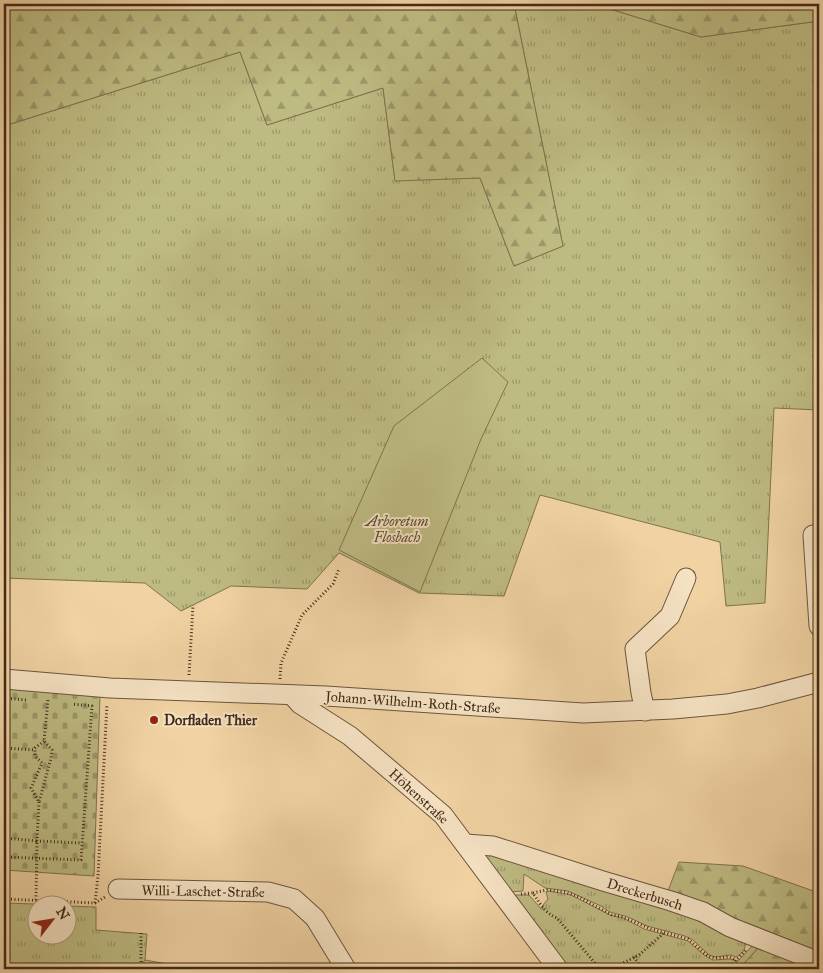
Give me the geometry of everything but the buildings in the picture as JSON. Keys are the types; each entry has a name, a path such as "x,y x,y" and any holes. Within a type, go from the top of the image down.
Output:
{"street":[{"path":"813,535 819,626"},
{"path":"645,711 640,693 635,648 670,616 686,578"},
{"name":"Johann-Wilhelm-Roth-Straße","path":"4,679 48,692 108,688 286,694 574,712 645,711 727,704 819,682"},
{"name":"Höhenstraße","path":"286,694 350,736 443,815 558,969"},
{"name":"Dreckerbusch","path":"466,844 493,846 672,901 703,912 753,936 819,962"},
{"name":"Willi-Laschet-Straße","path":"118,889 268,892 294,899 314,918 343,968"}],"path":[{"path":"286,694 281,663 302,615 333,584 339,569"},
{"path":"188,691 193,605"},
{"path":"95,903 108,688"},
{"path":"39,700 48,692"},
{"path":"48,692 57,702"},
{"path":"36,896 39,802 52,758 52,750 44,741 48,692"},
{"path":"4,698 30,700"},
{"path":"4,857 81,860 92,706 65,703"},
{"path":"39,802 31,788 42,763 36,756 35,748 44,741"},
{"path":"4,748 35,750"},
{"path":"4,838 82,843"},
{"path":"78,902 95,903 118,889"},
{"path":"505,897 511,894 533,893 546,890 565,892 579,897 612,915 623,917 651,929 688,939 708,956 715,958 730,957 736,960"},
{"path":"533,893 547,914 557,918 600,969"},
{"path":"4,899 28,900"},
{"path":"611,969 644,951 665,932"},
{"path":"141,933 141,969"},
{"path":"728,969 744,953 753,936"},
{"path":"634,957 642,969"}],"green space":[{"path":"4,4 514,4 563,246 514,266 480,178 395,181 383,88 267,125 240,52 4,126"},
{"path":"514,4 594,4 701,37 819,21 819,410 774,408 765,603 726,606 720,542 540,495 504,596 419,593 339,553 307,589 231,586 181,611 145,583 4,578 4,126 240,52 267,125 383,88 395,180 480,178 514,266 563,246"},
{"path":"594,4 819,4 819,21 701,37"},
{"name":"Arboretum Flosbach","path":"482,358 508,382 481,439 420,592 339,550 394,426"},
{"path":"4,688 100,695 94,876 4,870"},
{"path":"486,852 693,912 745,943 744,949 736,957 731,955 715,957 709,955 693,940 685,936 647,926 628,917 610,912 568,891 545,888 524,874 523,891 510,892 483,857"},
{"path":"679,862 743,866 819,893 819,969 739,969 761,945 666,896"},
{"path":"546,892 571,895 610,915 623,918 644,929 688,941 713,960 730,959 738,961 753,945 761,945 739,969 566,969 513,895 529,895 542,910 543,905 548,899"},
{"path":"4,903 28,904 28,946 78,946 78,906 96,907 96,930 147,934 145,960 137,969 4,969"},
{"path":"145,960 195,969 137,969"}],"place":[{"name":"Dorfladen Thier","path":"154,720"}]}
